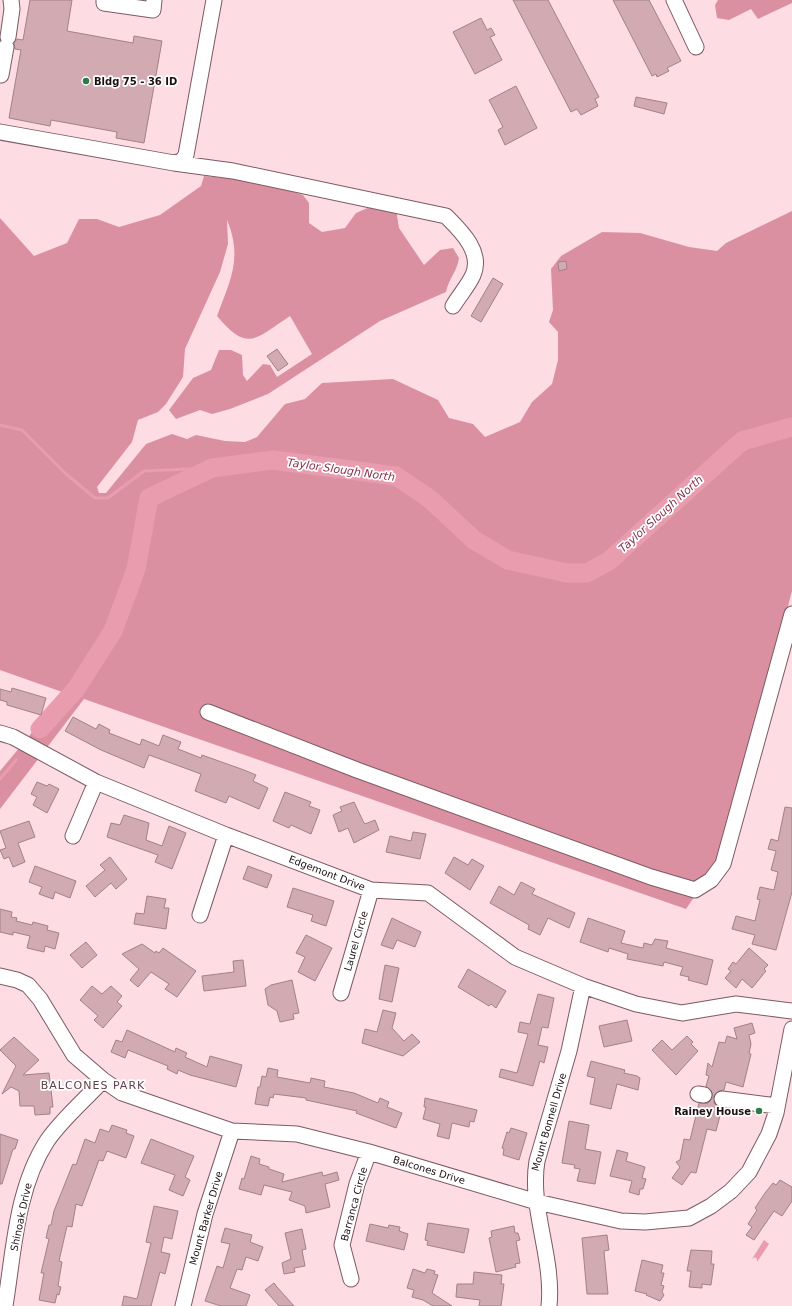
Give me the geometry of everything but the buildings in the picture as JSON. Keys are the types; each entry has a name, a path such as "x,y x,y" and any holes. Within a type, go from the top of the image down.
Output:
{"street":[{"path":"0,77 12,9 11,0"},
{"path":"104,0 104,3 126,3 153,10 154,0"},
{"path":"174,163 182,161 186,155 214,0"},
{"path":"674,0 696,46"},
{"path":"0,132 174,163 233,171 446,216 461,230 471,246 476,261 473,274 453,306"},
{"path":"208,712 364,772 651,877 695,890 712,880 723,864 792,614"},
{"name":"Edgemont Drive","path":"0,733 13,737 96,782 226,835 371,890 428,893 514,957 583,986 636,1004 682,1013 736,1004 792,1011"},
{"path":"73,836 96,782"},
{"path":"200,915 226,835"},
{"name":"Laurel Circle","path":"341,992 371,890"},
{"name":"Balcones Drive","path":"0,976 18,980 28,985 40,999 74,1055 103,1080 122,1093 232,1131 297,1134 369,1152 537,1202 621,1221 645,1222 689,1218 710,1206 731,1191 749,1172 769,1134 777,1106 792,1029"},
{"name":"Mount Bonnell Drive","path":"549,1306 550,1280 534,1179 537,1161 569,1051 583,986"},
{"name":"Shinoak Drive","path":"6,1306 19,1217 25,1190 34,1165 48,1141 103,1080"},
{"path":"722,1099 777,1106"},
{"name":"Mount Barker Drive","path":"183,1306 205,1214 232,1131"},
{"name":"Barranca Circle","path":"351,1280 342,1246 357,1184 369,1152"}],"shaded area":[{"path":"718,0 792,0 792,3 758,19 751,9 729,20 717,18 715,5"},
{"path":"204,176 265,182 303,195 309,203 309,223 322,232 345,228 356,213 379,203 396,209 399,228 424,265 440,250 453,248 459,258 458,263 446,292 380,321 268,394 230,409 212,414 200,410 176,419 169,410 193,378 211,370 219,350 231,350 242,355 243,375 247,381 263,364 270,365 277,377 312,354 290,316 260,336 244,338 228,328 217,316 233,269 234,246 227,220 228,244 220,272 185,349 183,377 166,404 158,412 138,420 132,442 97,487 99,493 106,493 146,444 172,434 187,439 196,435 225,441 245,442 257,437 285,404 305,399 322,383 393,379 438,400 449,418 473,424 485,437 520,422 532,402 552,384 558,360 558,332 549,322 553,310 551,269 561,256 602,232 640,233 689,247 717,251 726,243 792,211 792,591 719,864 704,882 686,909 84,699 0,809 0,771 65,693 0,670 0,218 34,256 67,243 79,219 97,219 119,227 160,215 201,186"},
{"path":"764,1240 769,1244 757,1262 755,1257 752,1259"}],"waterway":[{"path":"0,425 22,430 66,474 95,498 108,498 144,471 212,468"},
{"name":"Taylor Slough North","path":"40,729 76,689 113,631 136,569 149,498 212,468 273,460 396,476 430,499 474,540 508,560 567,573 587,573 609,561 742,441 792,427"},
{"name":"Taylor Slough North","path":"0,779 16,760"}],"place":[{"name":"Bldg 75 - 36 ID","path":"86,81"},
{"name":"Rainey House","path":"759,1111"}],"district":[{"name":"BALCONES PARK","path":"93,1085"}]}
